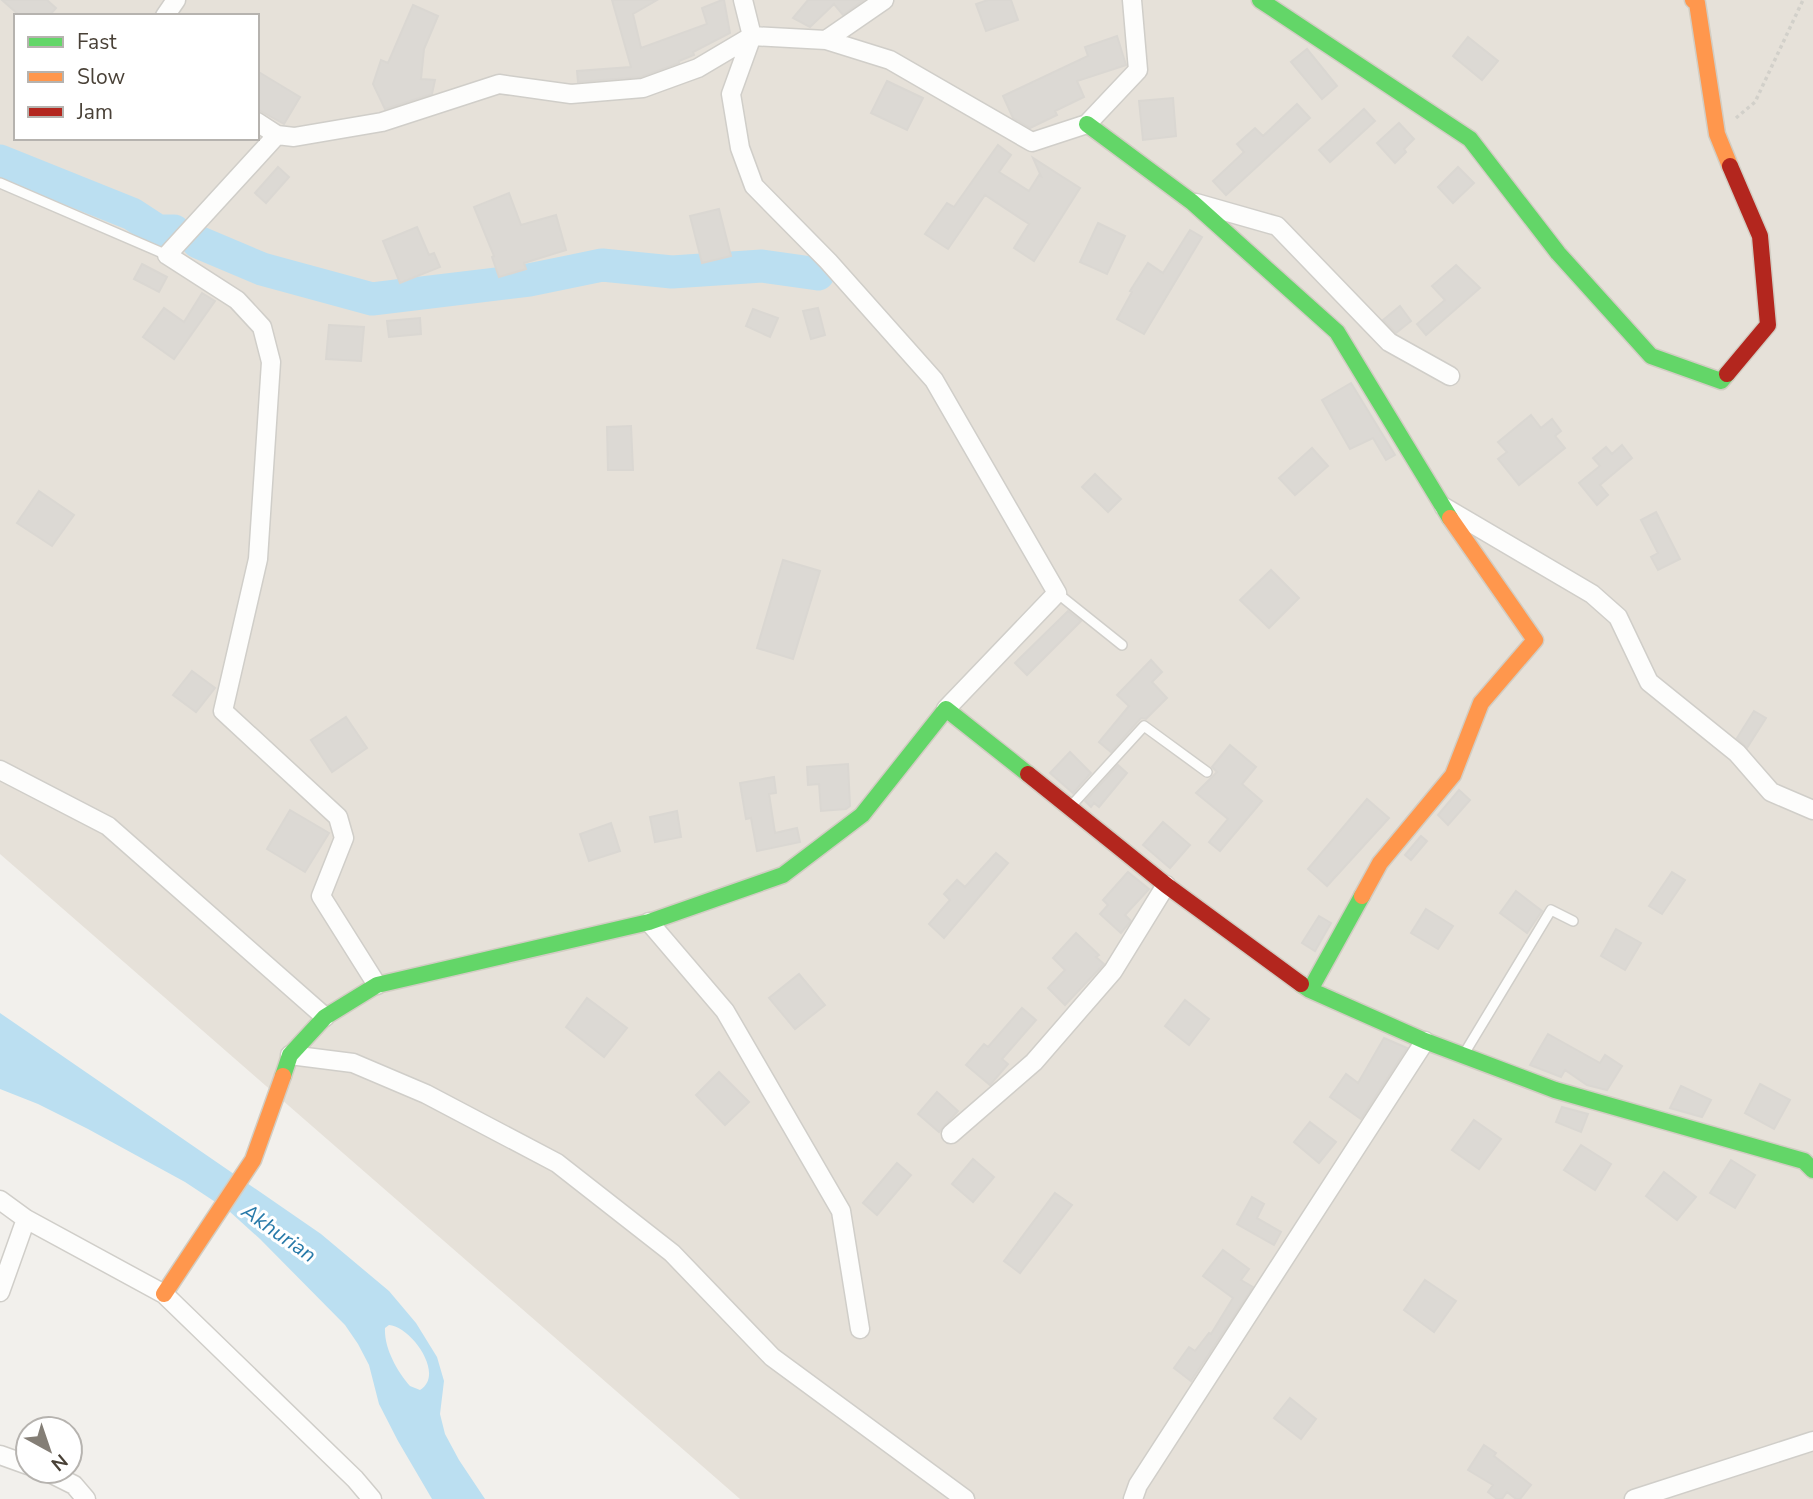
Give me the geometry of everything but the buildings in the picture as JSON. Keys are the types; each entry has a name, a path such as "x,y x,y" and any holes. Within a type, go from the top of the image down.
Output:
{"street":[{"path":"826,40 884,0"},
{"path":"259,123 278,135 294,137 382,122 499,84 571,94 643,88 698,68 752,36 826,40 890,60 1032,142 1087,124 1138,70 1132,0"},
{"path":"1260,0 1470,139 1558,253 1651,356 1721,381 1768,325 1760,236 1717,134 1697,3 1693,0"},
{"path":"164,1294 253,1160 290,1055 325,1017 377,985 649,922 783,875 862,815 946,709 1057,593 934,380 828,261 754,186 740,148 730,94 752,36 741,3"},
{"path":"1087,124 1192,202 1337,332 1441,505 1535,640 1480,703 1453,775 1380,863 1310,990"},
{"path":"278,135 167,255 237,300 262,327 271,362 258,559 223,711 338,817 344,838 321,895 377,985"},
{"path":"1192,202 1277,226 1389,342 1450,376"},
{"path":"1441,505 1592,594 1618,617 1649,682 1737,753 1771,792 1813,810"},
{"path":"946,709 1166,885 1310,990 1425,1041 1555,1090 1804,1161 1813,1170"},
{"path":"0,770 108,825 325,1017"},
{"path":"951,1134 1034,1062 1113,971 1166,885"},
{"path":"649,922 725,1011 841,1212 860,1329"},
{"path":"1133,1499 1138,1485 1425,1041"},
{"path":"290,1055 353,1063 426,1094 557,1163 672,1253 772,1357 965,1499"},
{"path":"0,1200 26,1219 164,1294 355,1479 372,1499"},
{"path":"0,1292 26,1219"},
{"path":"1634,1499 1813,1441"},
{"path":"74,1485 86,1499"}],"lane":[{"path":"0,183 167,255"},
{"path":"1057,593 1122,645"},
{"path":"1070,807 1144,726 1207,772"},
{"path":"1464,1055 1551,910 1573,921"}],"path":[{"path":"1717,134 1755,102 1803,0"}],"shaded area":[{"path":"0,0 1813,0 1813,1499 740,1499 0,854"}],"water":[{"name":"Akhurian","path":"0,1013 321,1234 389,1291 416,1323 437,1357 444,1381 440,1414 445,1434 485,1499 432,1499 379,1404 369,1365 345,1325 229,1211 185,1182 88,1129 0,1089","holes":["389,1325 397,1327 415,1342 427,1363 427,1383 420,1390 410,1386 405,1380 389,1351 385,1328"]}],"waterway":[{"path":"0,161 132,214 158,231 174,231"},
{"path":"198,242 262,269 372,299 529,280 602,265 672,272 762,266 818,274"}],"traffic: fast":[{"path":"1260,0 1470,139 1558,253 1651,356 1721,381 1727,374"},
{"path":"1087,124 1192,202 1337,332 1450,518"},
{"path":"283,1076 290,1055 325,1017 377,985 649,922 783,875 862,815 946,709 1028,774"},
{"path":"1310,990 1362,896"},
{"path":"1301,984 1425,1041 1555,1090 1804,1161 1813,1170"}],"traffic: slow":[{"path":"1693,0 1697,3 1717,134 1730,166"},
{"path":"1362,896 1380,863 1453,775 1481,703 1535,640 1450,518"},
{"path":"164,1294 253,1160 283,1076"}],"traffic: jam":[{"path":"1727,374 1768,325 1760,236 1730,166"},
{"path":"1028,774 1166,885 1301,984"}]}
